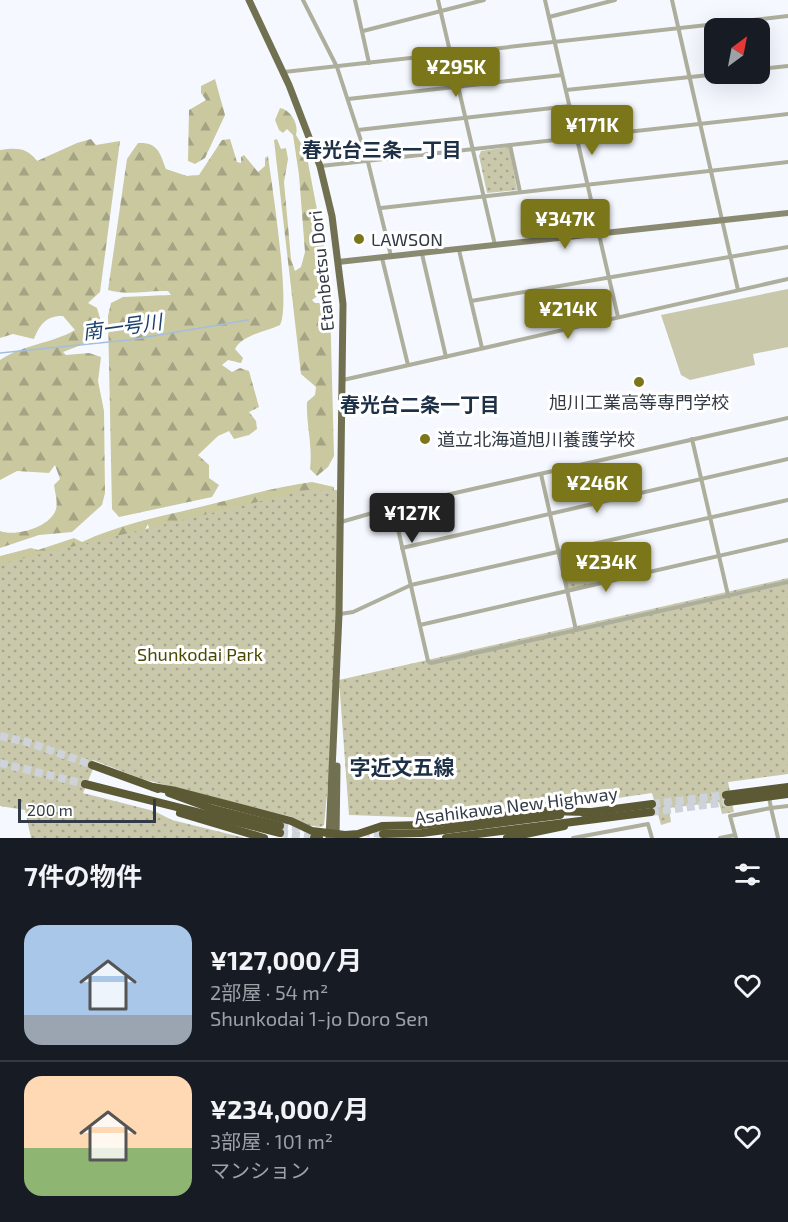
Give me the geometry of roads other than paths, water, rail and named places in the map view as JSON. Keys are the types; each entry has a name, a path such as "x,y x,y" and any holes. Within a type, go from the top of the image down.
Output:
{"highway":[{"path":"85,784 164,805 280,830 213,809 92,765"},
{"path":"788,786 727,798 788,794"},
{"path":"153,787 193,795 291,821 312,831 332,836 358,834 382,826 422,825 544,811 588,812"},
{"path":"164,805 190,819 264,838"},
{"name":"Asahikawa New Highway","path":"383,834 422,832 588,812 651,808 595,819 446,838"},
{"path":"507,838 595,819"},
{"path":"314,838 319,838"}],"main road":[{"name":"Etanbetsu Dori","path":"249,0 283,72 320,166 332,216 343,304 341,522 332,836"}],"street":[{"path":"303,0 337,67 348,99 381,208 391,258"},
{"path":"355,0 369,63"},
{"path":"438,0 495,246"},
{"path":"363,32 484,0"},
{"path":"546,0 618,317"},
{"path":"549,17 615,0"},
{"path":"672,0 738,290"},
{"path":"283,72 788,16"},
{"path":"770,68 788,66"},
{"path":"348,99 562,75"},
{"path":"566,90 704,76"},
{"path":"357,130 570,106"},
{"path":"320,166 788,114"},
{"path":"510,145 520,192"},
{"path":"381,208 788,162"},
{"path":"338,262 788,213"},
{"path":"471,301 788,247"},
{"path":"459,250 482,348"},
{"path":"422,254 446,357"},
{"path":"382,258 408,365"},
{"path":"343,380 788,279"},
{"path":"341,522 393,507 788,418"},
{"path":"692,440 728,595"},
{"path":"402,548 788,459"},
{"path":"541,474 576,630"},
{"path":"339,614 353,612 411,585 788,500"},
{"path":"393,507 428,661 431,663 788,582"},
{"path":"420,625 788,540"},
{"path":"602,543 612,581"},
{"path":"768,797 777,838"},
{"path":"720,838 735,836 730,816 788,806"},
{"path":"574,838 648,824 652,838"},
{"path":"602,832 603,838"}],"waterway":[{"name":"南一号川","path":"0,353 129,340 248,320"}],"tunnel":[{"path":"0,736 27,742 92,765"},
{"path":"0,763 85,784"},
{"path":"652,804 726,795"},
{"path":"651,812 728,802"},
{"path":"280,826 305,828"},
{"path":"362,832 383,834"},
{"path":"280,833 318,838"}],"place":[{"name":"LAWSON","path":"359,239"},
{"name":"旭川工業高等専門学校","path":"639,382"},
{"name":"道立北海道旭川養護学校","path":"425,439"}],"district":[{"name":"春光台三条一丁目","path":"382,149"},
{"name":"春光台二条一丁目","path":"420,404"},
{"name":"字近文五線","path":"402,766"}],"park label":[{"name":"Shunkodai Park","path":"200,654"}]}
